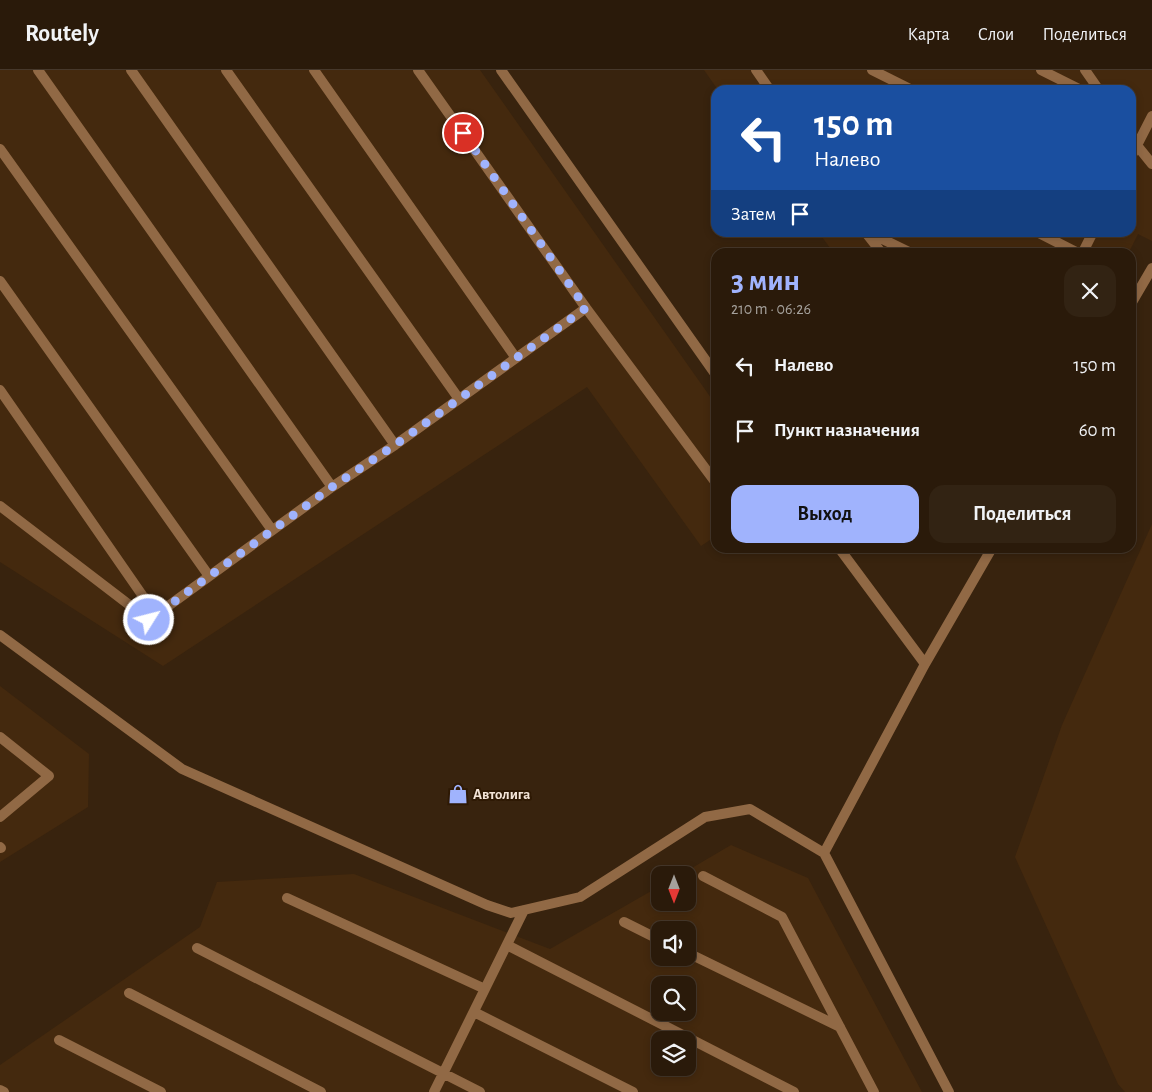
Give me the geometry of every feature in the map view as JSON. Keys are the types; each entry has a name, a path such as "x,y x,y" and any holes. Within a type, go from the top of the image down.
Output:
{"lane":[{"path":"38,70 332,487"},
{"path":"131,70 395,445"},
{"path":"226,70 459,399"},
{"path":"314,70 516,358"},
{"path":"418,70 586,308 711,476"},
{"path":"501,70 711,369"},
{"path":"756,70 766,85"},
{"path":"872,70 902,85"},
{"path":"1041,70 1071,85"},
{"path":"1085,70 1096,85"},
{"path":"1136,139 1152,116"},
{"path":"1136,144 1152,164"},
{"path":"0,150 272,530"},
{"path":"870,237 878,248"},
{"path":"878,237 901,248"},
{"path":"1047,237 1068,248"},
{"path":"1136,295 1152,268"},
{"path":"0,281 209,576"},
{"path":"0,506 149,620 332,487 395,445 586,308"},
{"path":"0,390 156,615"},
{"path":"844,553 925,664"},
{"path":"824,853 925,664 989,553"},
{"path":"0,636 182,769 487,905 511,913 580,897 705,817 750,809 824,853 949,1092"},
{"path":"0,737 49,776 0,816"},
{"path":"703,876 782,917 874,1092"},
{"path":"287,898 485,989"},
{"path":"434,1092 524,910"},
{"path":"624,922 651,936"},
{"path":"507,945 794,1092"},
{"path":"197,948 480,1092"},
{"path":"696,957 840,1028"},
{"path":"129,993 321,1092"},
{"path":"474,1012 633,1092"},
{"path":"59,1040 161,1092"},
{"path":"0,1090 4,1092"}],"shaded area":[{"path":"0,70 480,70 711,398 711,539 701,546 587,387 163,666 0,562"},
{"path":"704,70 1152,70 1152,241 1138,234 1131,248 830,248 822,237 1136,237 1136,85 714,85"},
{"path":"1152,524 1152,1092 1125,1092 1118,1084 1015,857 1062,725"},
{"path":"0,686 89,754 88,807 0,862"},
{"path":"731,845 808,878 922,1092 0,1092 0,1065 200,927 217,882 354,874 550,949 651,891 651,911 696,911 695,866"}],"place":[{"name":"Автолига","path":"458,794"}],"route":[{"path":"149,620 332,487 395,445 586,308 463,133"}]}
